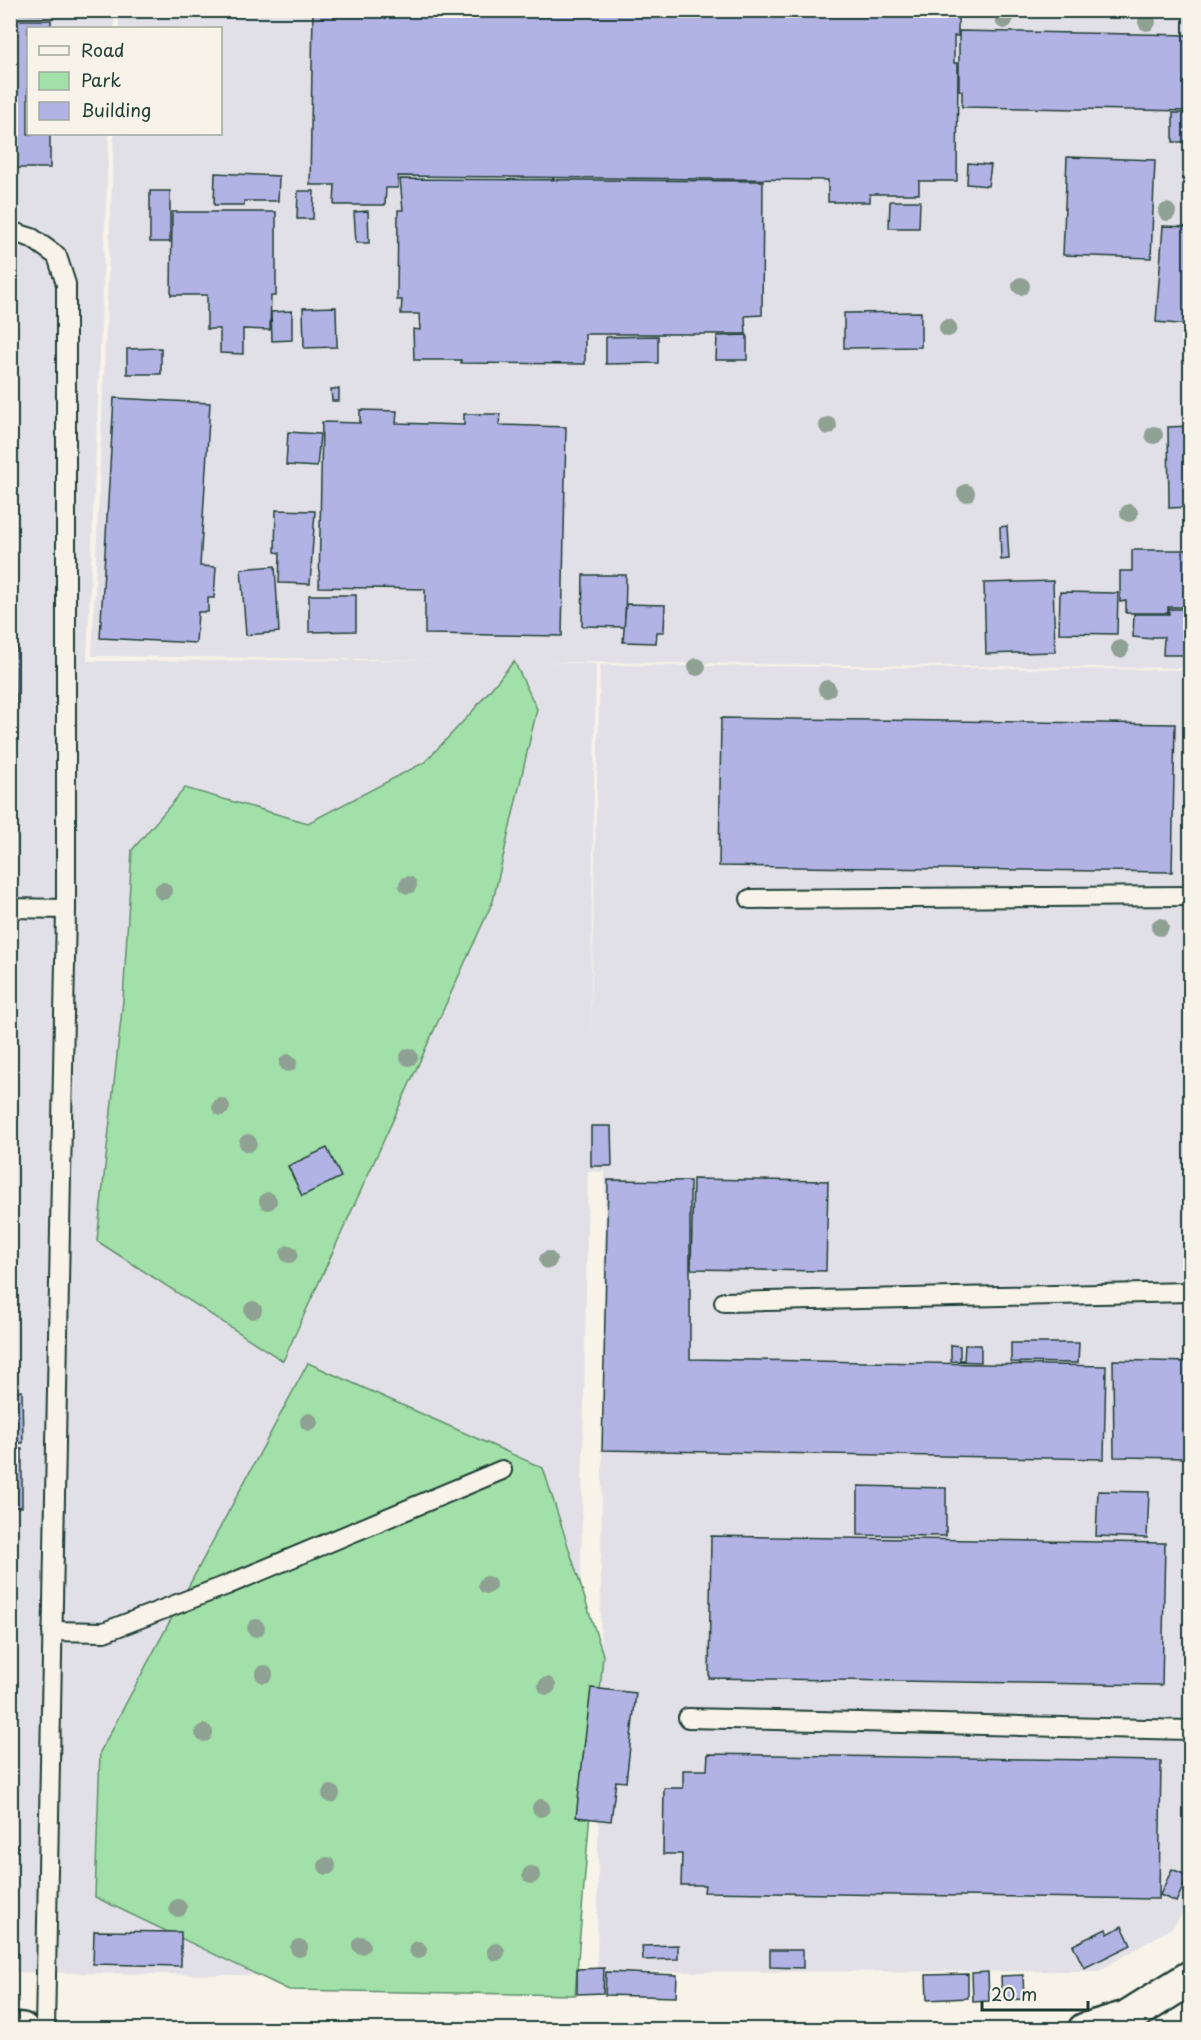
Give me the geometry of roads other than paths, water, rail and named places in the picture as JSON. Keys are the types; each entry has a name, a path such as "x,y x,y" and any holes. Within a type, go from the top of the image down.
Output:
{"street":[{"path":"1085,2030 1126,2018 1191,1978"},
{"path":"10,2029 22,2030"}],"lane":[{"path":"10,231 32,238 57,256 66,284 66,909 45,2030"},
{"path":"750,900 1191,896"},
{"path":"10,908 66,909"},
{"path":"724,1302 1191,1292"},
{"path":"52,1631 104,1632 227,1585 502,1470"},
{"path":"688,1718 1191,1730"}]}
